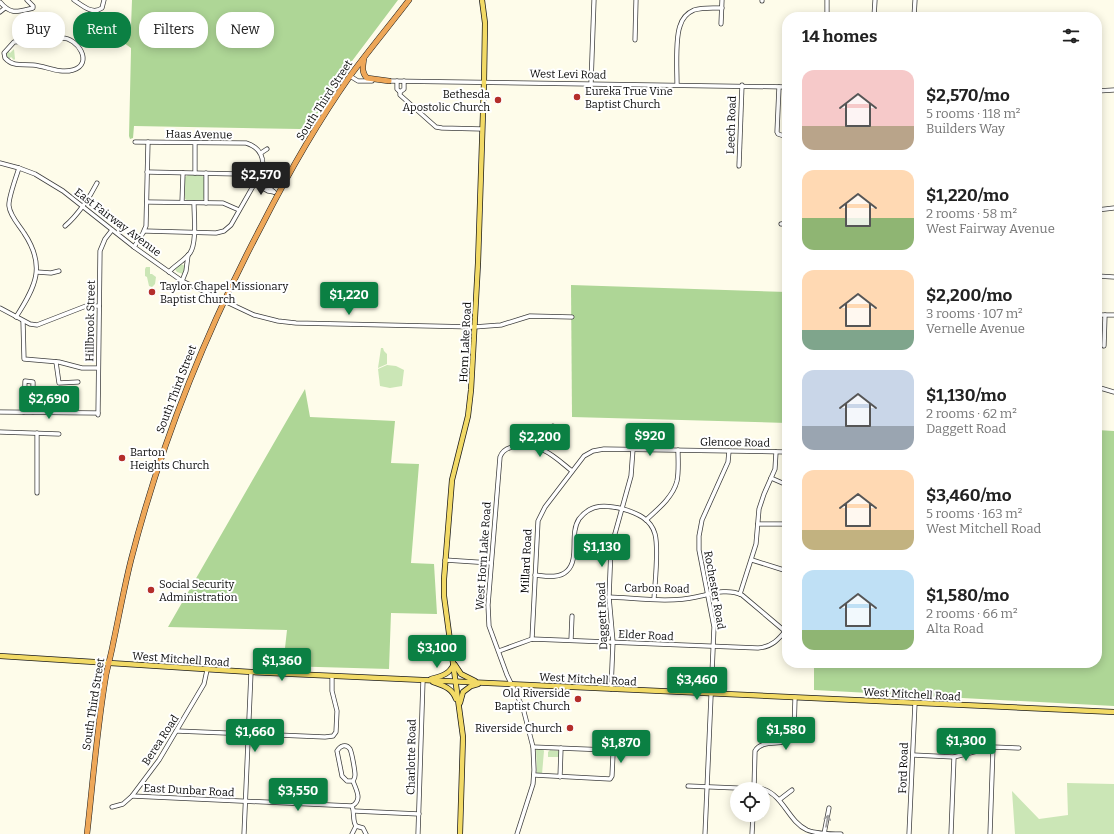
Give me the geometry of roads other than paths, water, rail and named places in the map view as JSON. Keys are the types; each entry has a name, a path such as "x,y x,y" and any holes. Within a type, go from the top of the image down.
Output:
{"highway":[{"name":"South Third Street","path":"87,834 98,734 109,663 130,562 154,478 183,395 223,301 276,193 350,76 409,0"},
{"path":"364,58 363,70 367,78 389,81"}],"main road":[{"name":"Horn Lake Road","path":"460,834 463,737 444,596 445,560 452,475 469,407 478,262 484,82 485,23 482,0"},
{"name":"West Mitchell Road","path":"0,656 207,670 1114,712"},
{"path":"425,680 445,675 452,669 454,664 462,675 481,683"},
{"path":"425,680 451,690 460,709"},
{"path":"460,709 463,692 471,686 481,683"}],"street":[{"path":"0,2 3,7 10,11 16,12 33,8 27,0"},
{"path":"74,0 93,11 102,8 104,0"},
{"path":"591,84 594,0"},
{"path":"635,40 636,0"},
{"path":"721,24 722,0"},
{"path":"827,0 827,12"},
{"path":"874,12 875,0"},
{"path":"914,12 915,0"},
{"path":"0,12 3,7"},
{"path":"677,84 678,33 682,21 690,13 702,8 722,8"},
{"path":"0,50 6,60 13,65 33,65 60,70 72,70 77,68 82,62 83,58 82,53 74,42 66,38 14,42 4,55"},
{"name":"West Levi Road","path":"350,76 358,80 389,81 677,84 779,87"},
{"path":"397,81 397,89 400,92 400,95 436,127 482,129"},
{"path":"400,92 404,89 404,81"},
{"name":"Leech Road","path":"739,166 742,85"},
{"path":"779,87 777,132 782,135"},
{"path":"1102,90 1114,90"},
{"name":"Haas Avenue","path":"135,142 246,143 260,153"},
{"path":"134,247 145,231 146,224 148,142"},
{"path":"194,173 195,143"},
{"path":"145,231 218,233 224,231 231,225 256,182 262,167 262,158 260,153 267,149"},
{"name":"East Fairway Avenue","path":"0,163 35,174 63,191 134,247 182,281 254,315 267,319 285,322 474,327 501,325 533,316 572,317"},
{"path":"16,317 30,295 37,272 36,260 32,245 10,212 9,204 19,168"},
{"path":"147,172 239,174 256,182 268,191 276,193"},
{"path":"182,202 183,173"},
{"path":"206,173 206,203"},
{"path":"65,226 82,206 97,183"},
{"path":"147,202 224,203 239,210"},
{"path":"182,281 186,273 188,255 193,245 194,203"},
{"path":"1102,209 1114,208"},
{"name":"Hillbrook Street","path":"33,412 98,414 100,251 112,230"},
{"path":"169,272 188,255"},
{"path":"180,262 187,265"},
{"path":"37,272 50,273 59,271"},
{"path":"1102,276 1114,277"},
{"path":"0,308 23,321 30,324 37,324 86,306 99,306"},
{"path":"1104,346 1105,315 1114,315"},
{"path":"23,321 24,359 56,362 82,368 98,368"},
{"path":"56,362 58,382 78,382"},
{"path":"0,412 24,412 33,412 33,382 25,381 24,412"},
{"path":"1102,389 1114,392"},
{"path":"553,426 543,450 572,471"},
{"path":"0,432 59,434"},
{"path":"37,433 37,493"},
{"name":"West Horn Lake Road","path":"517,834 532,789 534,775 533,747 523,708 498,651 489,624 488,615 491,563 499,459 504,450 510,447 543,450"},
{"name":"Glencoe Road","path":"572,471 582,458 593,451 604,449 782,452"},
{"name":"Daggett Road","path":"611,689 613,642 609,597 612,544 631,476 632,449"},
{"path":"646,520 668,498 674,489 677,477 678,450"},
{"name":"Rochester Road","path":"706,834 714,624 699,550 699,532 705,513 728,462 729,451"},
{"path":"776,452 775,467 761,503 756,544 752,560 740,594 782,628"},
{"name":"Millard Road","path":"532,639 537,527 539,517 545,506 572,471"},
{"path":"771,478 782,483"},
{"path":"535,575 557,576 568,570 573,561 575,527 579,519 586,512 597,506 610,506 636,513 646,520 654,532 656,542 654,598"},
{"path":"758,524 782,524"},
{"path":"445,560 491,563"},
{"path":"752,560 782,569"},
{"name":"Carbon Road","path":"609,597 684,599 725,591 740,594"},
{"path":"571,640 572,616"},
{"name":"Elder Road","path":"498,651 532,639 762,648 776,642 782,635"},
{"name":"Berea Road","path":"112,807 123,804 132,796 159,760 204,684 207,670"},
{"path":"244,834 251,672"},
{"path":"177,731 326,737 333,736 336,732 338,716 332,691 332,676"},
{"name":"Charlotte Road","path":"418,834 425,680"},
{"path":"754,782 755,751 757,747 762,744 785,743 791,740 794,733 795,698"},
{"name":"Ford Road","path":"909,834 915,703"},
{"path":"352,834 356,826 352,806 357,803 358,797 353,781 355,775 350,750 348,747 343,746 338,748 337,751 342,776 347,781 353,781"},
{"path":"533,747 613,752 611,778 534,775"},
{"path":"913,755 954,757 993,747 1019,748"},
{"path":"990,834 993,747"},
{"path":"560,776 561,748"},
{"path":"951,834 954,757"},
{"path":"688,786 730,787"},
{"path":"779,800 792,790"},
{"path":"770,793 779,800 795,821 802,827 813,832 824,834 841,834"},
{"name":"East Dunbar Road","path":"132,796 352,806"},
{"path":"824,834 829,808"},
{"path":"354,811 419,814"},
{"path":"752,834 753,822"},
{"path":"356,826 363,828 366,834"}],"place":[{"name":"Eureka True Vine Baptist Church","path":"577,97"},
{"name":"Bethesda Apostolic Church","path":"498,100"},
{"name":"Taylor Chapel Missionary Baptist Church","path":"152,292"},
{"name":"Barton Heights Church","path":"122,458"},
{"name":"Social Security Administration","path":"151,590"},
{"name":"Old Riverside Baptist Church","path":"578,699"},
{"name":"Riverside Church","path":"570,728"}]}
